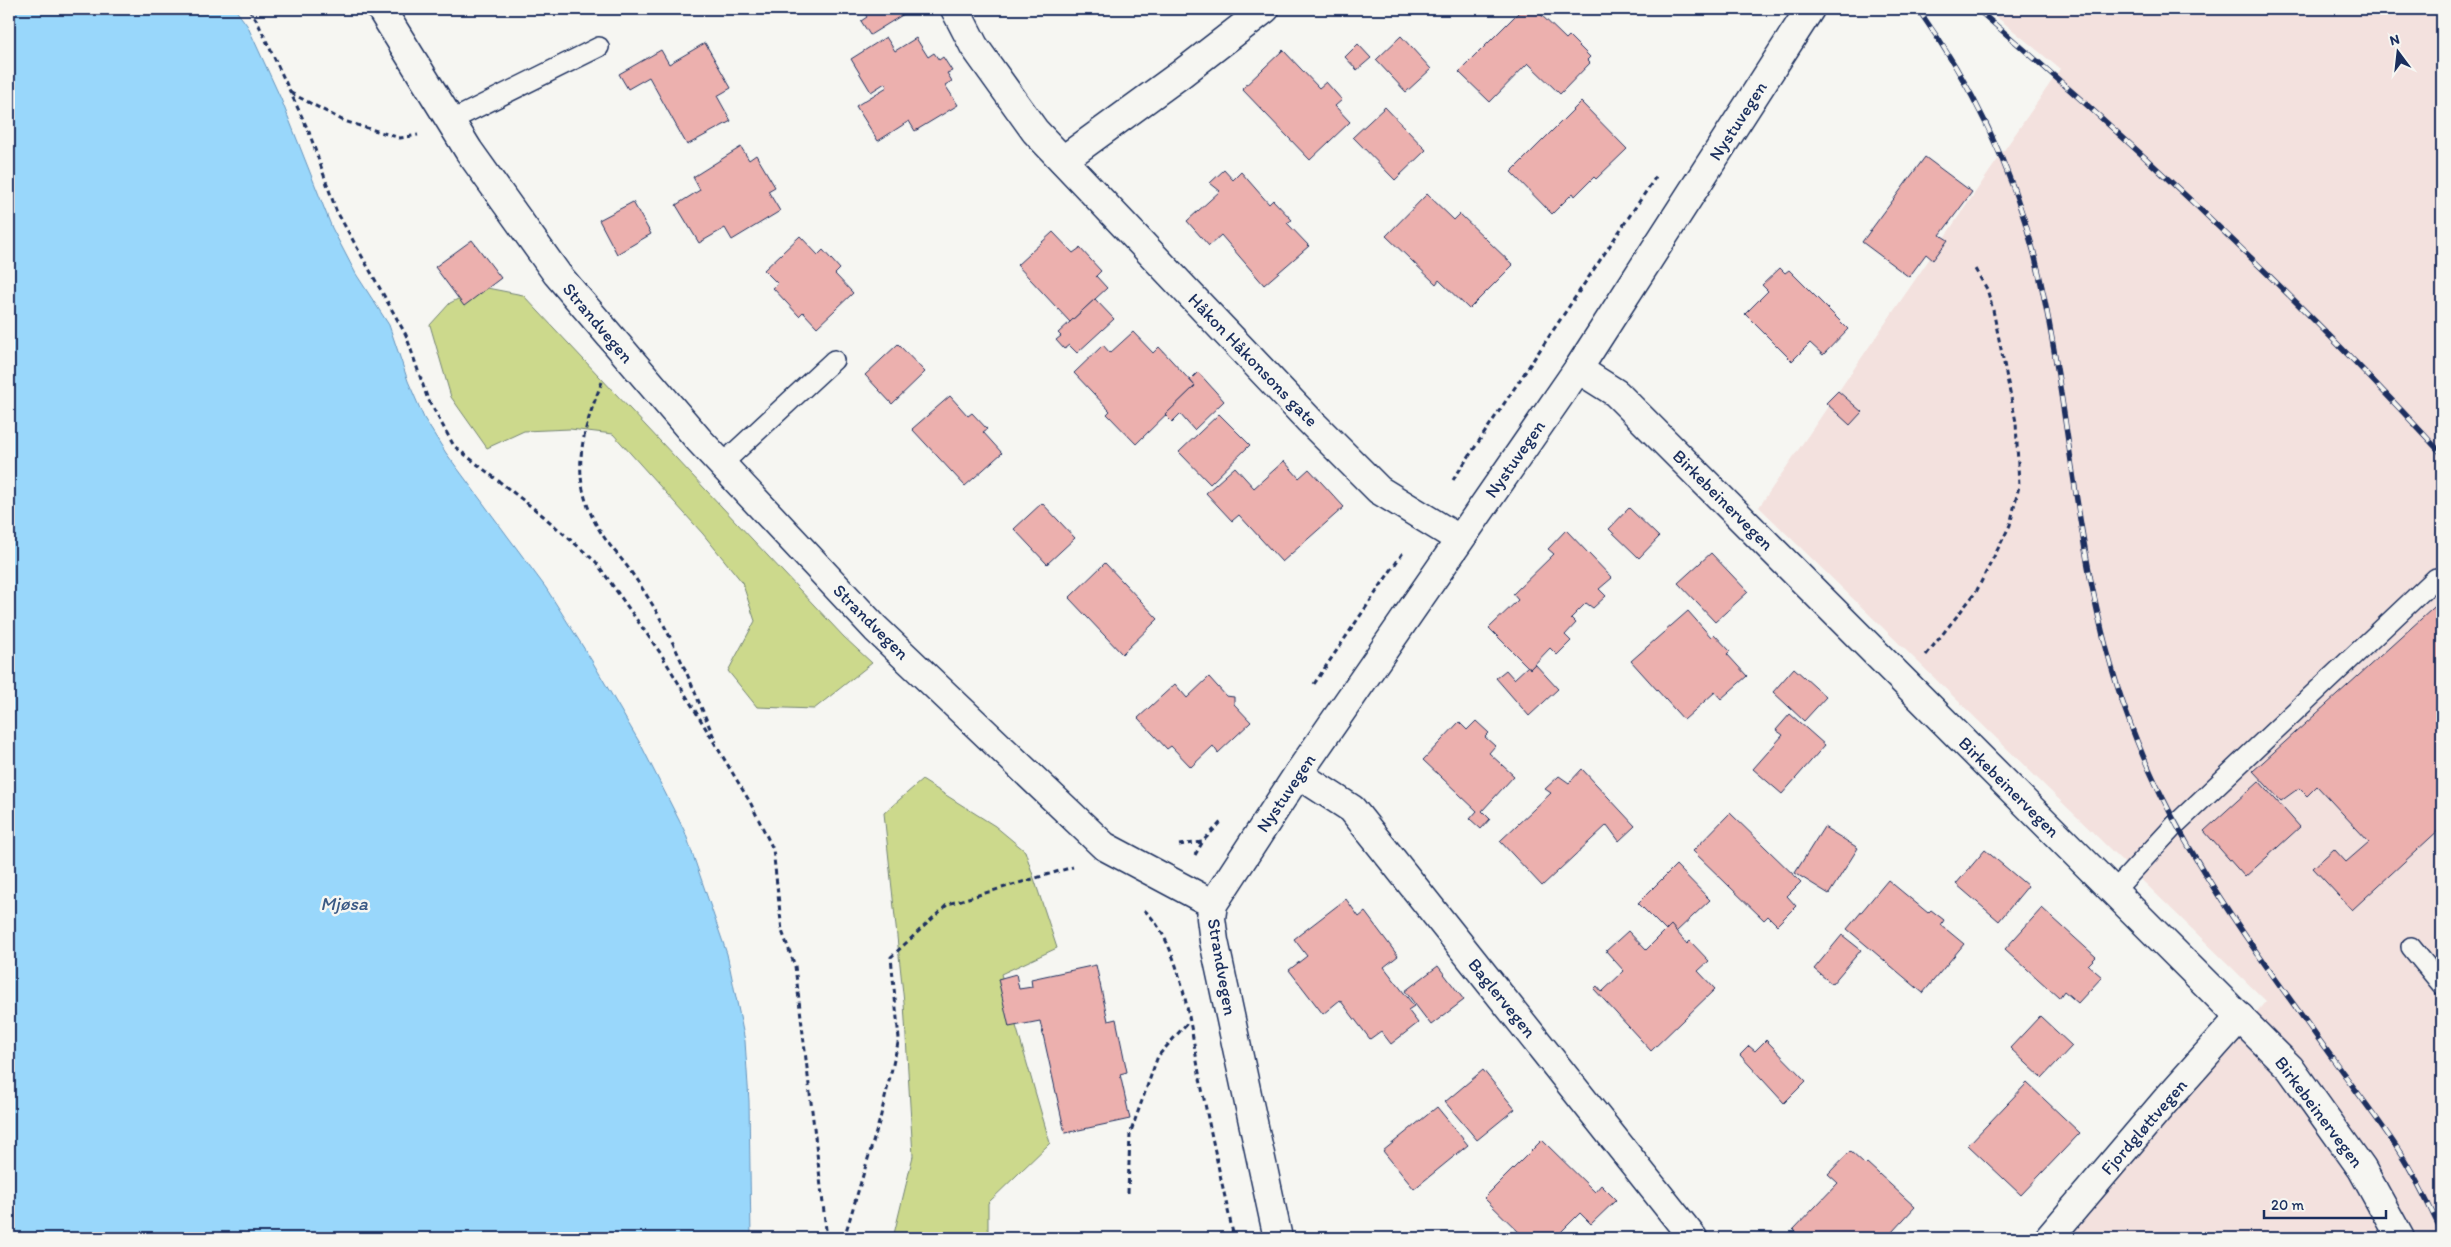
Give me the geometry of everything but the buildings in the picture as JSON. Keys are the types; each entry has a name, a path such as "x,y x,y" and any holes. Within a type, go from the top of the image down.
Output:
{"street":[{"name":"Strandvegen","path":"381,9 453,125 556,274 722,465 876,629 1104,846 1213,904 1211,918 1214,941 1278,1238"},
{"name":"Håkon Håkonsons gate","path":"955,9 974,46 1035,131 1308,420 1379,490 1459,539"},
{"path":"1063,160 1181,74 1265,9"},
{"name":"Nystuvegen","path":"1213,904 1298,774 1459,539 1578,370 1810,9"},
{"name":"Birkebeinervegen","path":"1578,370 1616,393 1902,682 2114,890 2290,1068 2362,1169 2400,1238"},
{"name":"Baglervegen","path":"1298,774 1352,809 1693,1238"},
{"name":"Fjordgløttvegen","path":"2049,1238 2167,1099 2240,1017"}],"lane":[{"path":"453,125 599,48"},
{"path":"722,465 834,360"},
{"path":"2114,890 2176,824 2436,578"},
{"path":"2411,947 2442,985"}],"path":[{"path":"249,9 257,20 309,132 336,210 406,335 427,397 454,446 542,515 596,562 661,654 750,802 773,849 782,932 795,966 827,1238"},
{"path":"291,93 344,121 400,138 453,125"},
{"path":"1453,480 1661,169"},
{"path":"1902,682 1976,592 2010,525 2019,486 2016,422 1993,310 1987,289 1975,270"},
{"path":"616,343 586,422 580,448 581,481 591,513 605,539 629,568 659,616 677,651 723,756"},
{"path":"1311,688 1404,551"},
{"path":"1170,846 1202,842 1224,818"},
{"path":"844,1238 880,1119 899,1038 891,957 948,904 1083,864 1104,846"},
{"path":"1137,904 1155,919 1168,942 1190,1020 1234,1238"},
{"path":"1128,1193 1130,1134 1158,1056 1190,1020"}],"shaded area":[{"path":"1987,9 2442,9 2442,1238 2067,1238 2266,1001 1759,507 2060,69"}],"green space":[{"path":"482,287 523,295 844,637 872,663 814,709 757,707 728,671 755,621 742,582 703,534 613,434 570,429 524,431 487,448 451,397 430,325 450,303"},
{"path":"922,780 995,826 1025,851 1057,948 1001,974 1050,1143 988,1203 988,1232 995,1238 893,1238 913,1156 904,1003 884,813"}],"water":[{"name":"Mjøsa","path":"9,9 235,9 247,25 281,99 332,228 356,274 389,325 408,381 424,418 446,453 546,588 592,661 641,745 685,832 727,954 745,1041 749,1101 751,1238 9,1238"}],"railway":[{"path":"1918,9 1955,66 1987,126 2025,221 2047,310 2095,599 2108,656 2126,712 2145,761 2167,807 2219,897 2394,1143 2423,1193 2442,1232"},
{"path":"1977,9 2098,115 2216,224 2331,337 2442,454"}]}
